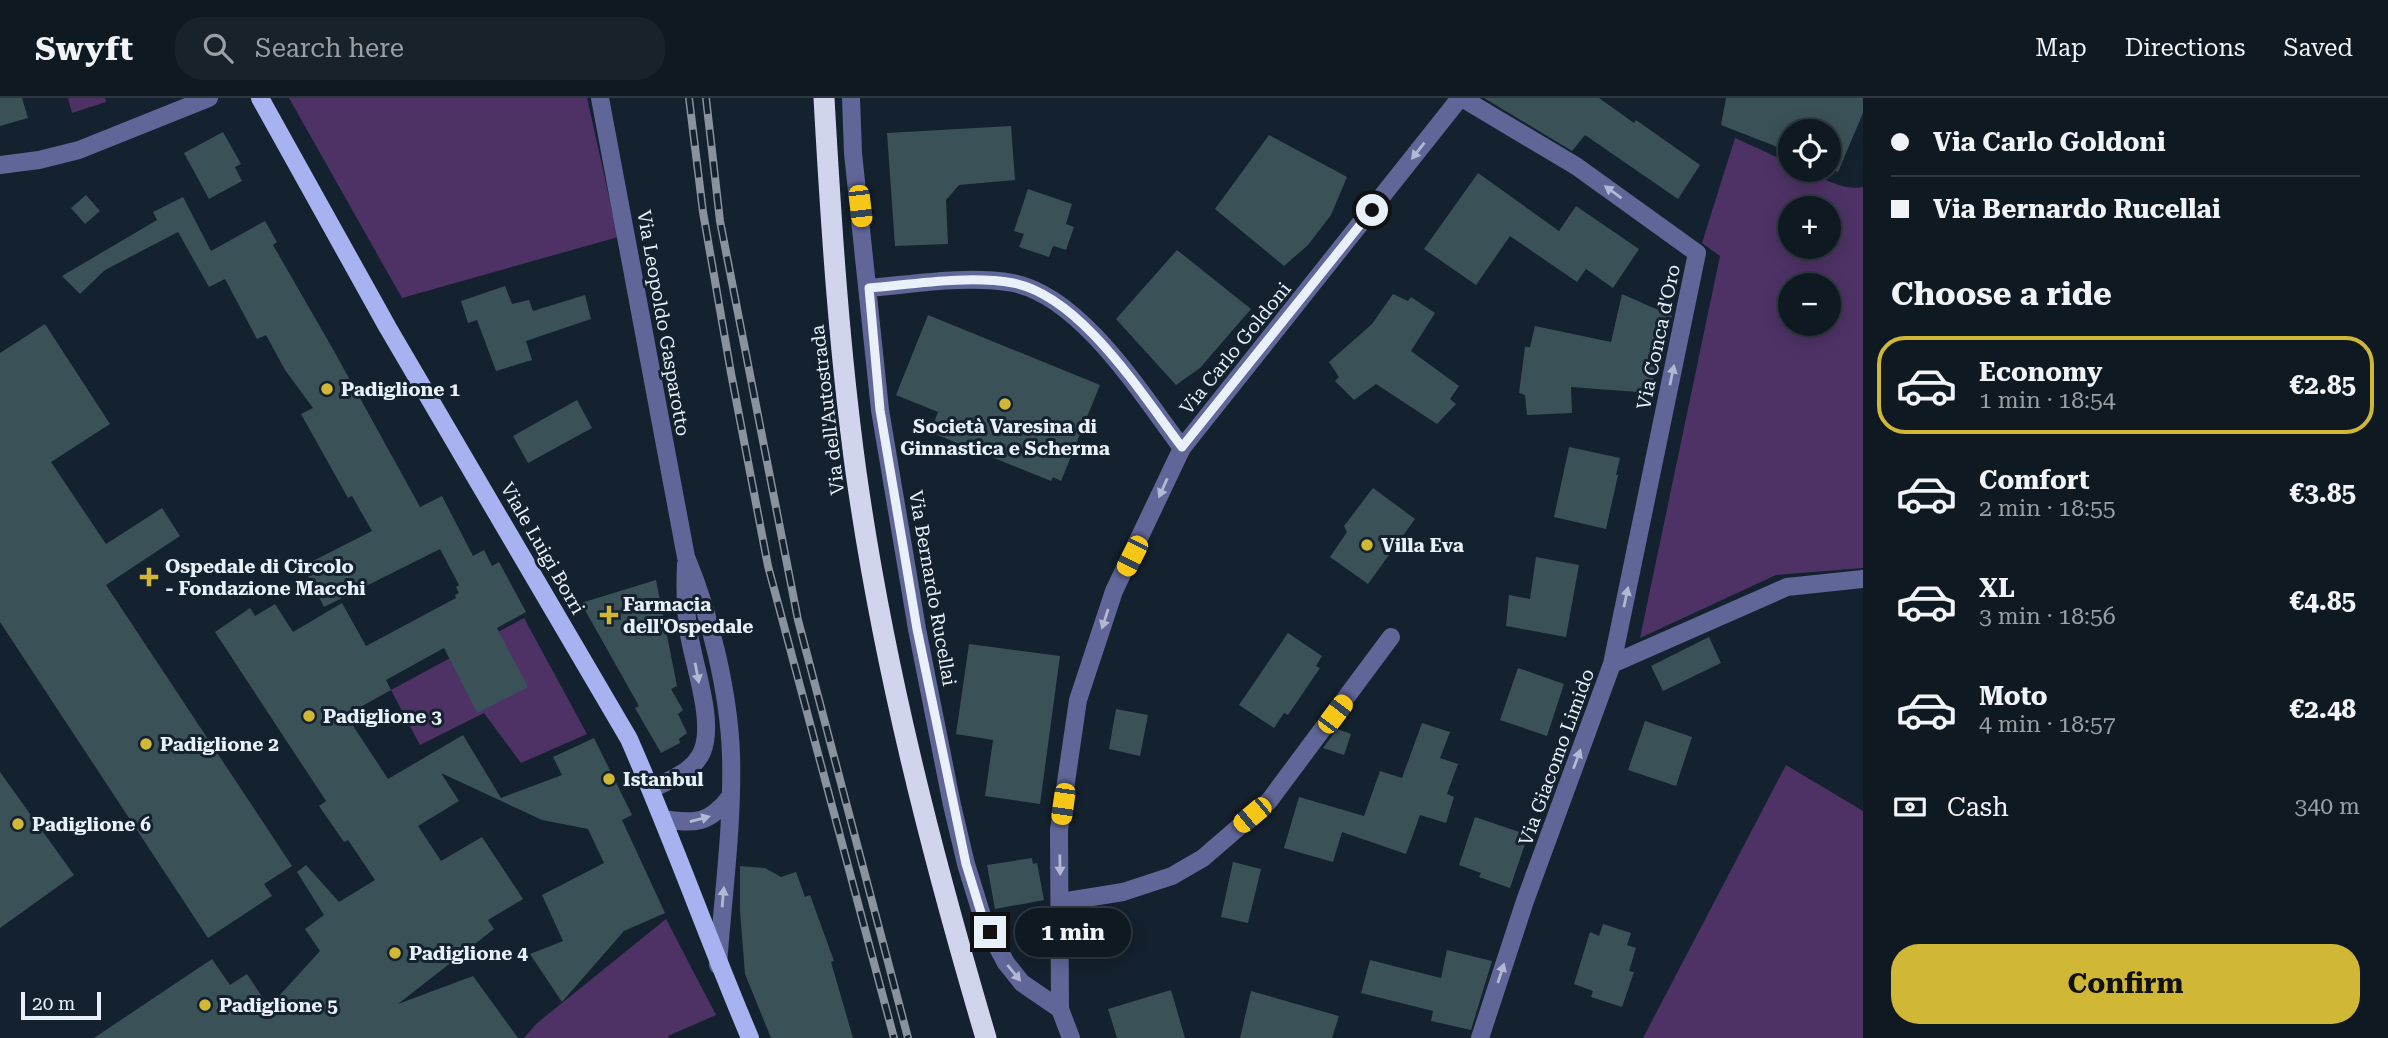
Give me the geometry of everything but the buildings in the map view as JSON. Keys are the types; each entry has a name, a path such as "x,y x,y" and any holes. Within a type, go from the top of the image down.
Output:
{"highway":[{"name":"Via dell'Autostrada","path":"824,98 835,284 861,499 890,670 926,822 986,1038"}],"main road":[{"name":"Viale Luigi Borri","path":"260,98 388,328 622,727 651,789 718,965 750,1038"}],"street":[{"path":"0,165 39,160 79,150 209,98"},
{"name":"Via Leopoldo Gasparotto","path":"600,98 686,557 700,590 723,688 731,753 718,965"},
{"name":"Via Bernardo Rucellai","path":"851,98 853,153 880,410 917,629 966,864 983,919 1006,962 1022,983 1060,1009"},
{"name":"Via Carlo Goldoni","path":"1070,1038 1060,1009 1059,830 1078,699 1114,590 1182,447 1461,98"},
{"name":"Via Conca d'Oro","path":"1461,98 1576,166 1697,253 1612,664"},
{"path":"869,288 967,281 1014,283 1052,298 1097,338 1182,447"},
{"name":"Via Leopoldo Gasparotto","path":"651,789 686,771 696,762 703,750 706,735 706,719 688,631 686,557"},
{"name":"Via Giacomo Limido","path":"1480,1038 1525,901 1612,664 1787,587 1863,579"},
{"path":"1061,902 1123,892 1172,876 1203,858 1269,801 1391,637"},
{"path":"663,819 687,823 704,820 717,814 730,797"}],"shaded area":[{"path":"68,98 105,98 106,102 72,113"},
{"path":"289,98 587,98 618,237 402,298"},
{"path":"1735,138 1778,158 1778,182 1831,182 1854,188 1863,187 1863,568 1776,575 1640,638 1720,256 1702,243"},
{"path":"524,618 587,734 521,763 484,713 420,745 391,690"},
{"path":"1786,765 1863,811 1863,1038 1643,1038"},
{"path":"666,919 716,1015 668,1036 669,1038 524,1038 536,1024"}],"railway":[{"path":"689,98 703,212 768,566 894,1038"},
{"path":"706,98 720,221 798,620 908,1038"}],"place":[{"name":"Padiglione 1","path":"327,389"},
{"name":"Società Varesina di Ginnastica e Scherma","path":"1005,404"},
{"name":"Villa Eva","path":"1367,545"},
{"name":"Ospedale di Circolo - Fondazione Macchi","path":"149,577"},
{"name":"Farmacia dell'Ospedale","path":"609,615"},
{"name":"Padiglione 3","path":"309,716"},
{"name":"Padiglione 2","path":"146,744"},
{"name":"Istanbul","path":"609,779"},
{"name":"Padiglione 6","path":"18,824"},
{"name":"Padiglione 4","path":"395,953"},
{"name":"Padiglione 5","path":"205,1005"}],"route":[{"path":"990,932 983,919 966,864 917,629 880,410 869,288 967,281 1014,283 1052,298 1097,338 1182,447 1372,210"}]}
